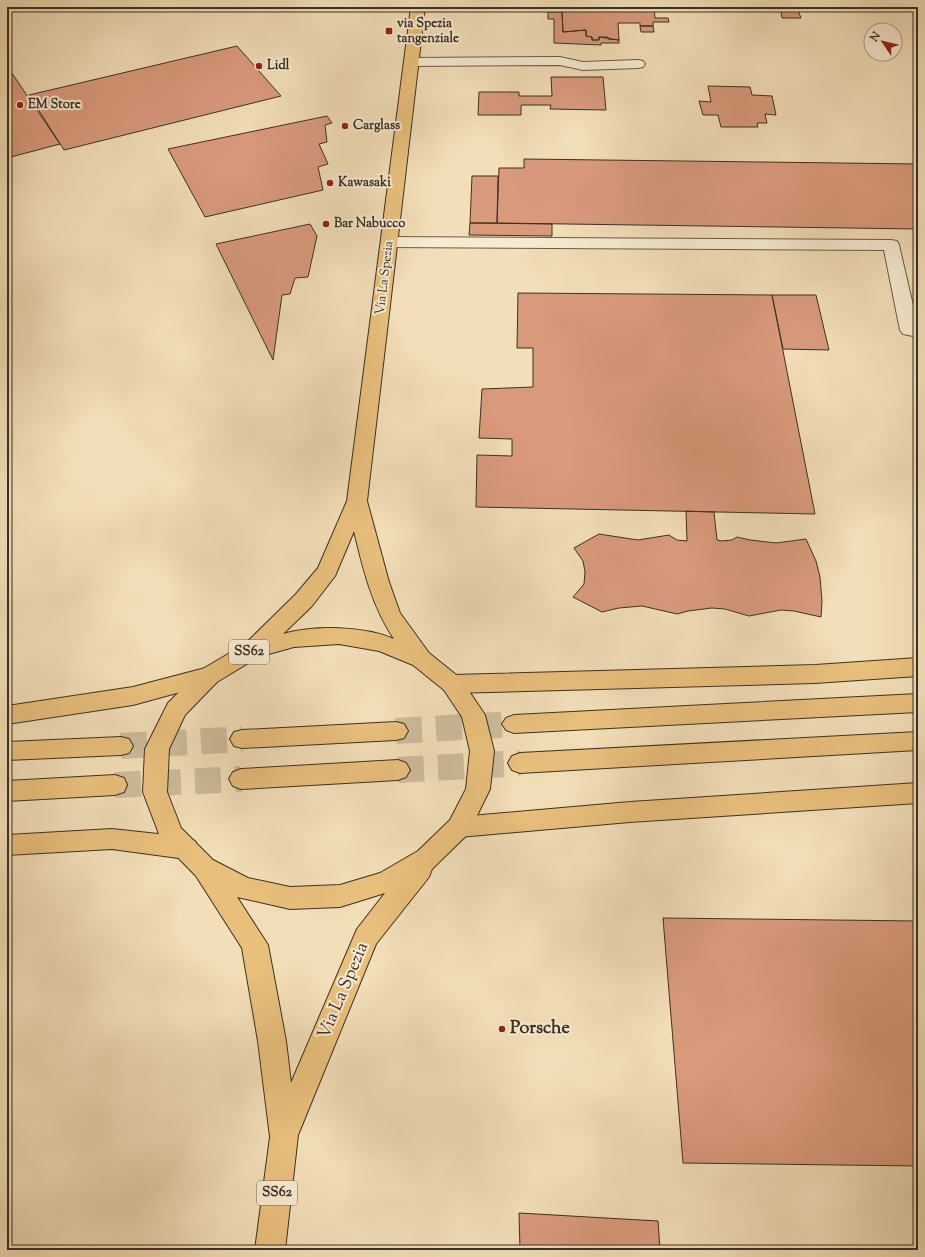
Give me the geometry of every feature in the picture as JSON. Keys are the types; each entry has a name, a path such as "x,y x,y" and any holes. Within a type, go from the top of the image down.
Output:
{"main road":[{"name":"Via La Spezia","path":"270,1250 284,1136 272,1041 255,945 204,868 171,834 155,792 157,749 176,709 208,676 251,651 304,600 327,571 357,501 418,7"},
{"name":"Via La Spezia","path":"357,501 367,538 371,561 388,609 421,659"},
{"name":"Via La Spezia","path":"251,651 294,639 339,636 382,643 421,659 452,684 473,715 482,751 478,789 459,827 427,859 366,937 284,1136"},
{"path":"452,684 815,674 918,667"},
{"path":"7,715 133,696 208,676"},
{"path":"514,724 918,703"},
{"path":"242,740 396,731"},
{"path":"520,763 918,741"},
{"path":"7,751 121,746"},
{"path":"240,779 398,770"},
{"path":"7,792 115,786"},
{"path":"459,827 630,812 918,793"},
{"path":"7,845 112,838 186,848"},
{"name":"Via La Spezia","path":"204,868 244,888 290,898 340,896 387,882 427,859"}],"lane":[{"path":"411,62 560,61 583,66 638,64"},
{"path":"389,242 891,245 909,330 918,332"}],"building":[{"path":"557,7 654,8 655,18 668,18 669,22 653,22 653,26 640,26 640,23 618,23 619,40 599,37 599,40 592,40 592,37 586,36 586,30 563,32 562,12 557,12"},
{"path":"780,8 797,8 801,18 782,18"},
{"path":"548,12 562,12 563,32 586,30 586,36 592,37 592,40 599,40 599,37 608,37 608,39 619,40 619,43 601,43 601,45 554,43 554,19 548,19"},
{"path":"640,26 653,26 654,32 641,32"},
{"path":"237,46 281,96 64,150 29,95"},
{"name":"EM Store","path":"7,66 60,144 7,158"},
{"path":"551,77 603,77 606,110 550,109 551,105 521,105 521,115 478,115 479,92 519,92 519,96 552,96"},
{"path":"708,86 750,87 752,95 772,96 776,115 765,114 767,123 757,123 758,127 721,127 718,115 703,115 699,101 711,102"},
{"path":"327,116 332,123 325,125 327,142 319,144 328,164 318,167 323,190 205,217 168,149"},
{"path":"524,159 918,164 918,229 497,223 499,168 524,168"},
{"path":"472,176 498,176 497,223 470,223"},
{"path":"470,223 552,224 552,236 469,235"},
{"path":"310,224 317,236 308,277 295,278 290,294 282,295 273,360 216,244"},
{"path":"518,293 772,295 815,514 476,507 477,455 512,456 512,439 479,438 482,389 533,387 533,348 517,348"},
{"path":"772,295 816,295 829,350 783,349"},
{"path":"686,511 714,512 717,540 732,540 737,537 776,543 806,539 816,561 820,577 822,601 821,617 794,611 781,610 749,616 725,609 712,608 677,614 642,606 619,608 602,612 573,597 584,584 585,572 583,561 574,548 599,534 638,540 669,535 677,540 687,541"},
{"path":"663,918 918,921 918,1166 683,1163"},
{"path":"519,1213 658,1221 660,1250 520,1250"}],"tunnel":[{"path":"396,731 514,724"},
{"path":"121,746 242,739"},
{"path":"398,770 520,763"},
{"path":"115,785 241,779"}],"place":[{"name":"via Spezia tangenziale","path":"389,31"},
{"name":"Lidl","path":"259,66"},
{"name":"EM Store","path":"20,105"},
{"name":"Carglass","path":"345,126"},
{"name":"Kawasaki","path":"330,183"},
{"name":"Bar Nabucco","path":"326,224"},
{"name":"Porsche","path":"502,1029"}]}
